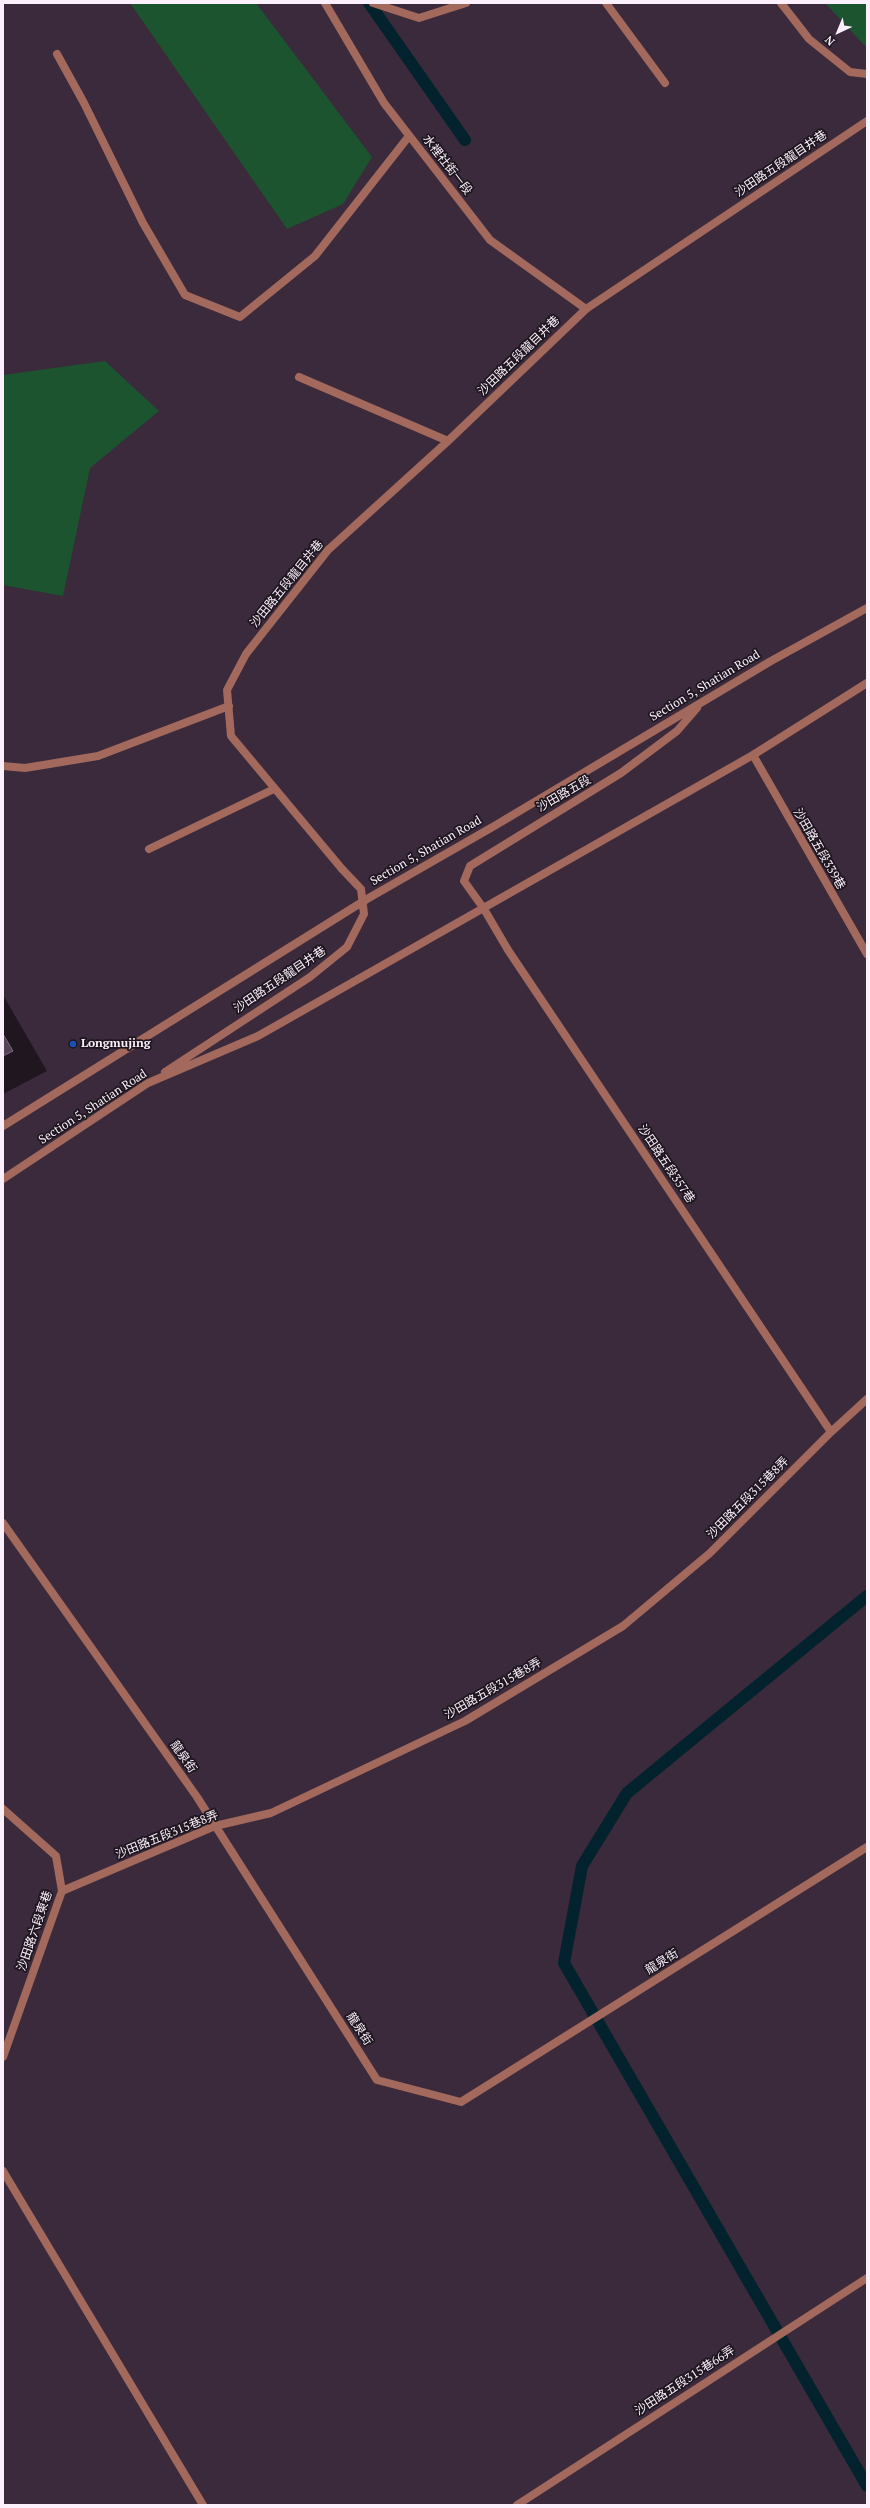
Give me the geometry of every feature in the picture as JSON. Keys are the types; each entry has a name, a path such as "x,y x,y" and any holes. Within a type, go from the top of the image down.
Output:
{"street":[{"name":"水裡社街一段","path":"325,3 384,103 490,240 586,309"},
{"path":"373,3 419,18 466,3"},
{"path":"606,3 665,84"},
{"path":"781,3 809,40 850,72 867,74"},
{"path":"57,54 84,103 143,223 185,295 240,317 315,256 409,136"},
{"name":"沙田路五段龍目井巷","path":"148,1083 310,977 346,947 364,914 360,889 274,789 231,736 227,690 246,654 328,550 448,441 586,309 867,121"},
{"path":"299,377 448,441"},
{"name":"Section 5, Shatian Road","path":"3,1126 362,902 701,702 867,608"},
{"name":"Section 5, Shatian Road","path":"3,1179 148,1083 258,1036 752,755 867,683"},
{"name":"沙田路五段","path":"484,908 464,881 470,866 622,773 677,731 701,702"},
{"path":"3,766 25,768 98,756 229,706"},
{"name":"沙田路五段339巷","path":"752,755 867,954"},
{"path":"148,849 274,789"},
{"name":"沙田路五段357巷","path":"484,908 508,950 831,1432"},
{"name":"沙田路五段315巷8弄","path":"62,1891 215,1826 270,1813 465,1721 623,1626 710,1553 831,1432 867,1399"},
{"name":"龍泉街","path":"3,1523 197,1797 377,2080 461,2102 867,1847"},
{"name":"沙田路六段東巷","path":"3,1809 56,1856 62,1891 3,2057"},
{"path":"3,2171 203,2505"},
{"name":"沙田路五段315巷66弄","path":"517,2505 867,2278"}],"green space":[{"path":"130,3 256,3 372,157 343,204 287,229"},
{"path":"825,3 867,3 867,48"},
{"path":"105,361 159,411 90,468 63,596 3,585 3,375"}],"building":[{"path":"3,1034 13,1051 3,1056"}],"waterway":[{"path":"369,3 465,140"},
{"path":"867,1596 627,1793 582,1866 564,1963 867,2486"}],"place":[{"name":"Longmujing","path":"73,1044"}]}
